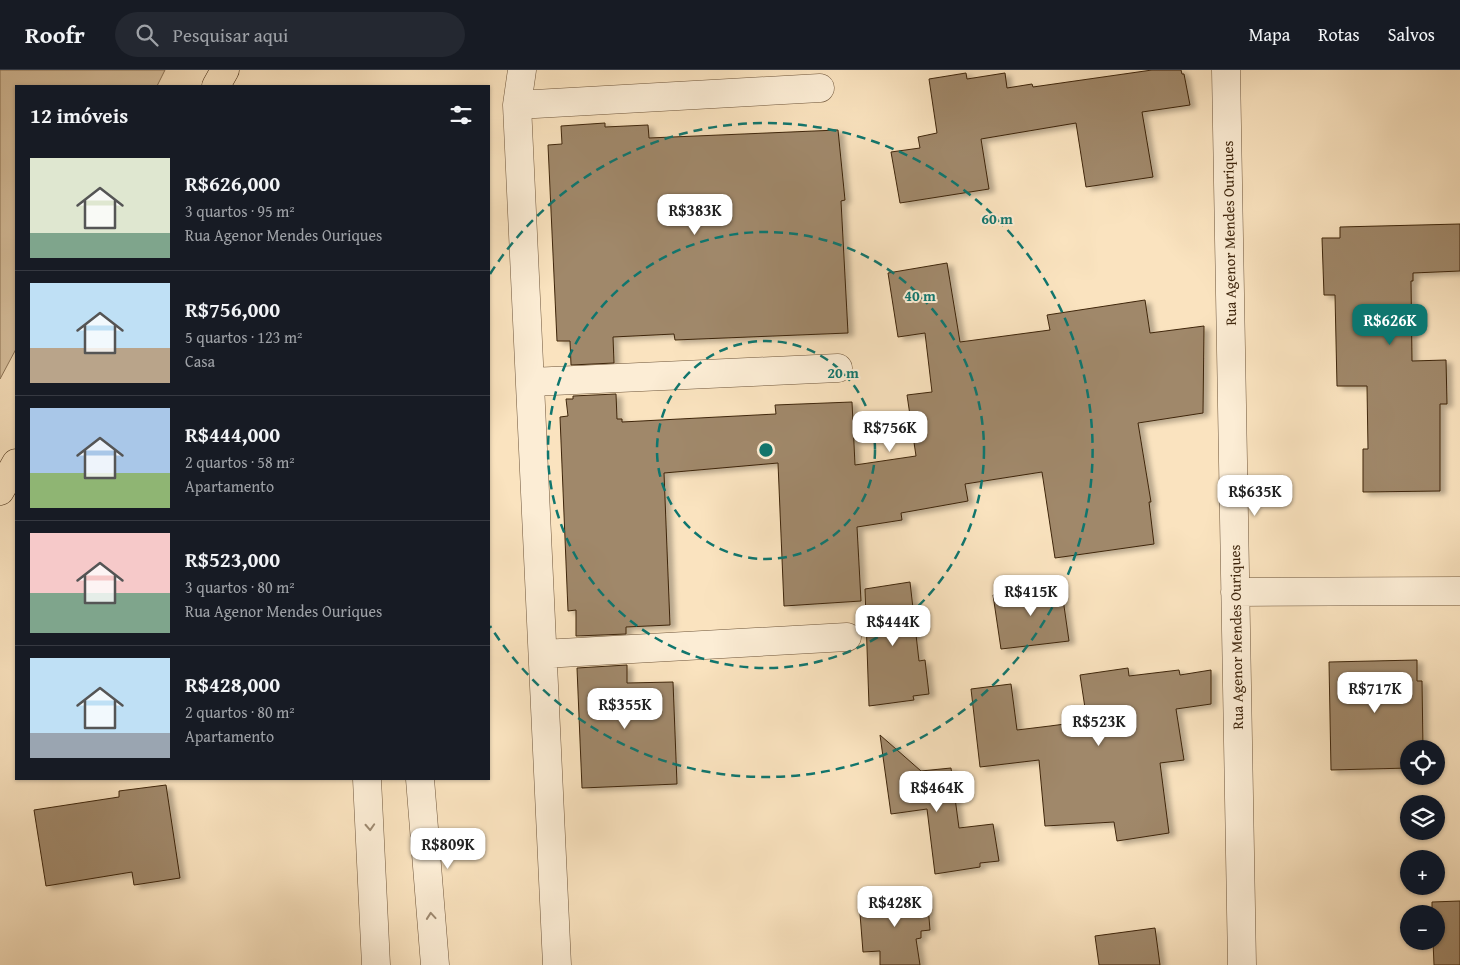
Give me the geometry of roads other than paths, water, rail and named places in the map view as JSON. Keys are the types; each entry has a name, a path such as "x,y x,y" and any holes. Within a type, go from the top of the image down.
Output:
{"main road":[{"path":"217,85 225,70"},
{"path":"0,491 15,465"}],"street":[{"path":"522,70 517,106 557,965"},
{"name":"Rua Agenor Mendes Ouriques","path":"1226,70 1242,965"},
{"path":"517,106 820,88"},
{"path":"531,382 838,368"},
{"path":"1235,592 1460,591"},
{"path":"543,654 848,637"},
{"path":"367,780 376,965"},
{"path":"420,780 435,965"}]}
